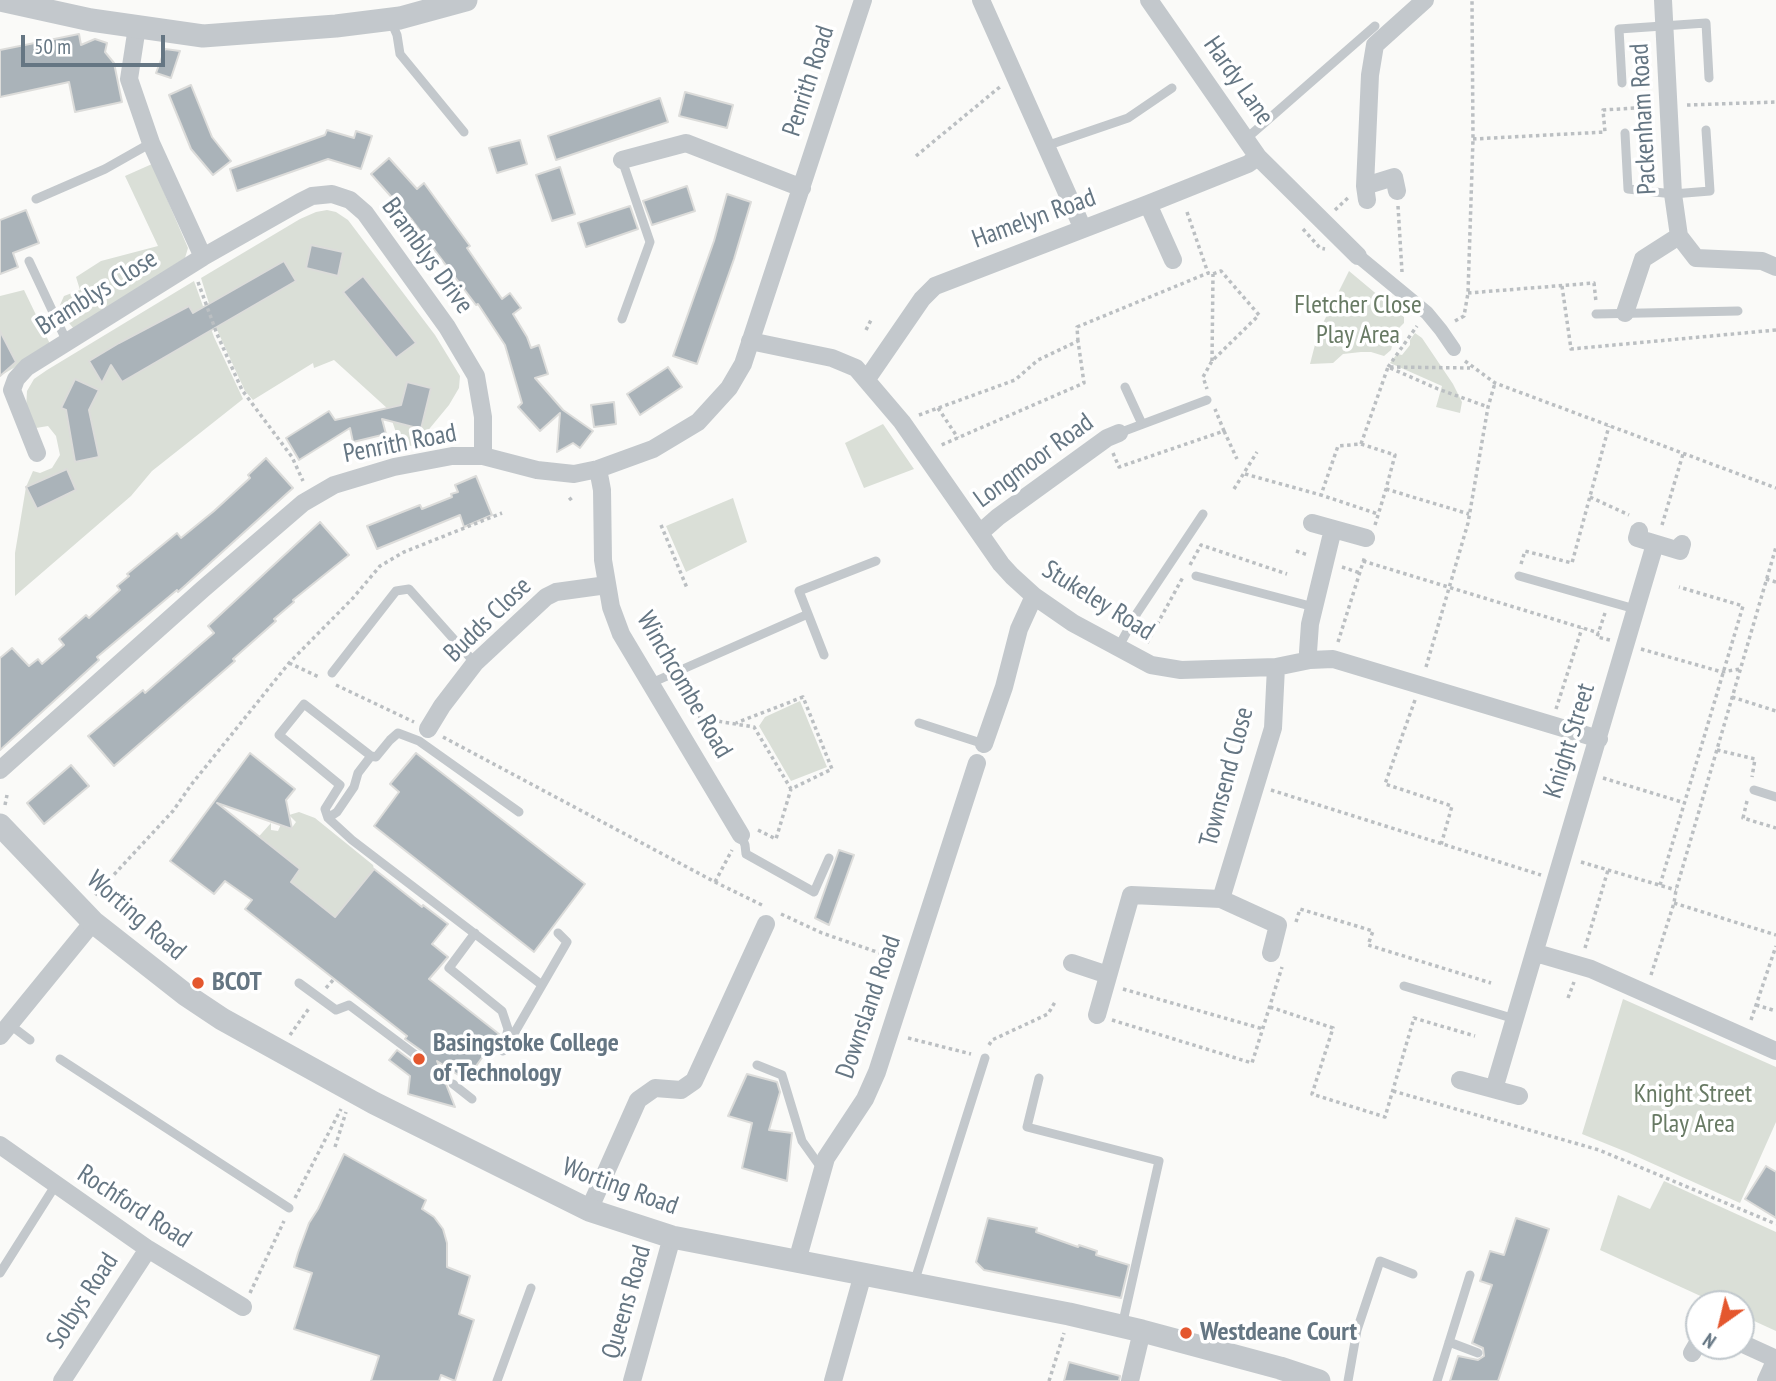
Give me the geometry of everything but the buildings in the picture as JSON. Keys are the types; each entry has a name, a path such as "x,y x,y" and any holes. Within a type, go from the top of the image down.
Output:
{"street":[{"path":"1,0 90,20 204,36 390,19 466,0"},
{"name":"Penrith Road","path":"0,770 203,589 311,498 334,485 394,467 452,456 483,456 557,473 574,474 598,469 653,449 698,422 729,388 743,364 863,0"},
{"path":"981,0 1083,229"},
{"name":"Hardy Lane","path":"1149,0 1258,157 1357,256"},
{"path":"1366,193 1370,75 1375,45 1425,0"},
{"name":"Packenham Road","path":"1663,0 1673,194 1679,236"},
{"path":"137,27 129,79 151,143 203,257"},
{"path":"622,160 686,144 802,188"},
{"name":"Hamelyn Road","path":"867,379 922,299 935,286 1148,204 1248,164 1258,157"},
{"path":"1366,193 1394,177 1397,191"},
{"name":"Bramblys Drive","path":"203,257 312,196 332,194 355,203 447,327 476,376 483,417 483,456"},
{"path":"1148,204 1173,260"},
{"path":"1625,313 1643,259 1679,236 1696,257 1762,261 1776,267"},
{"path":"1357,256 1427,313 1454,349"},
{"name":"Bramblys Close","path":"37,453 6,390 27,367 203,257"},
{"name":"Stukeley Road","path":"750,341 832,358 856,368 902,422 1001,564 1034,596 1073,623 1151,665 1171,669 1276,667 1310,660 1333,659 1599,739"},
{"name":"Longmoor Road","path":"981,533 998,517 1113,436"},
{"name":"Winchcombe Road","path":"598,469 603,559 611,607 621,634 649,684 745,834"},
{"path":"1312,523 1333,529 1370,533"},
{"path":"1635,524 1637,538 1680,551 1682,544"},
{"path":"1310,660 1308,652 1314,607 1333,529"},
{"name":"Knight Street","path":"1494,1089 1655,544"},
{"name":"Budds Close","path":"428,729 475,663 546,597 567,590 607,585"},
{"path":"984,744 1004,687 1019,629 1034,596"},
{"name":"Townsend Close","path":"1221,899 1273,728 1276,667"},
{"name":"Downsland Road","path":"797,1261 826,1158 865,1099 877,1072 977,763"},
{"name":"Worting Road","path":"0,825 176,987 222,1019 374,1103 589,1210 672,1237 1069,1314 1132,1329 1278,1374 1319,1381"},
{"path":"1102,1017 1106,980 1130,895 1221,899 1278,925 1278,956"},
{"path":"4,1030 91,911"},
{"path":"589,1210 638,1100 655,1088 681,1090 694,1081 765,924"},
{"path":"1536,953 1580,966 1776,1051"},
{"path":"1072,963 1106,980"},
{"path":"1461,1080 1519,1096"},
{"name":"Rochford Road","path":"0,1145 148,1249 243,1307"},
{"name":"Queens Road","path":"632,1381 672,1237"},
{"name":"Solbys Road","path":"62,1381 148,1249"},
{"path":"833,1381 863,1274"},
{"path":"1130,1381 1132,1329"},
{"path":"1755,1349 1776,1359 1766,1381"}],"lane":[{"path":"390,19 397,35 400,54 464,132"},
{"path":"1622,83 1619,29 1706,23 1709,78"},
{"path":"1247,138 1375,26"},
{"path":"1046,146 1128,118 1172,88"},
{"path":"1625,133 1628,189 1673,194 1710,191 1706,130"},
{"path":"36,199 106,169 151,143"},
{"path":"622,160 650,242 622,319"},
{"path":"29,261 67,342"},
{"path":"1596,314 1738,311"},
{"path":"1125,387 1142,424"},
{"path":"1113,436 1207,400"},
{"path":"1118,648 1137,613 1203,514"},
{"path":"824,655 799,591 876,561"},
{"path":"1196,576 1314,607"},
{"path":"1518,576 1635,609"},
{"path":"332,673 396,591 410,589 475,663"},
{"path":"649,684 808,614"},
{"path":"519,812 419,741 398,733 376,757 371,756 304,704 279,735 340,786 325,809 328,818 542,985"},
{"path":"919,723 984,744"},
{"path":"328,818 337,812 371,756"},
{"path":"1754,790 1776,797"},
{"path":"745,834 746,854 814,892 829,858"},
{"path":"475,933 449,968 502,1011 508,1029 503,1051 566,942 558,933"},
{"path":"299,982 336,1010 349,1004 417,1056"},
{"path":"1404,986 1515,1019"},
{"path":"4,1030 30,1040"},
{"path":"914,1284 985,1058"},
{"path":"60,1059 289,1208"},
{"path":"757,1065 782,1075 802,1141 823,1171"},
{"path":"1039,1078 1027,1127 1159,1161 1132,1329"},
{"path":"453,1084 472,1099"},
{"path":"0,1273 55,1186"},
{"path":"1348,1381 1357,1330 1380,1261 1413,1273"},
{"path":"1437,1381 1470,1275"},
{"path":"497,1381 531,1288"},
{"path":"1449,1342 1478,1353"}],"path":[{"path":"1441,330 1464,316 1468,293 1473,139 1472,0"},
{"path":"916,156 1015,75"},
{"path":"1397,191 1401,291"},
{"path":"1325,225 1326,217 1350,196 1366,193"},
{"path":"1187,212 1210,274 1212,361"},
{"path":"924,452 1084,383 1077,327 1221,271 1259,315 1212,361 1203,377 1237,459"},
{"path":"197,279 217,334 242,390 292,457 306,486"},
{"path":"1468,293 1594,283 1596,314"},
{"path":"1562,286 1571,349 1776,330"},
{"path":"1361,444 1388,367 1427,313"},
{"path":"866,330 872,318"},
{"path":"902,422 1015,380 1038,360 1078,341"},
{"path":"1454,349 1471,368 1495,383 1776,488"},
{"path":"1388,367 1471,368"},
{"path":"1388,367 1488,407"},
{"path":"1423,676 1469,514 1488,407 1495,383"},
{"path":"937,408 958,438"},
{"path":"1518,576 1525,551 1572,563 1609,426"},
{"path":"1113,436 1119,467 1224,431"},
{"path":"1321,495 1338,446 1361,444 1395,455 1370,533"},
{"path":"1234,489 1257,452"},
{"path":"1662,526 1684,454"},
{"path":"1244,474 1378,514"},
{"path":"1386,489 1469,514"},
{"path":"1590,497 1635,524"},
{"path":"91,911 289,663 354,598 380,566 404,552 502,513"},
{"path":"661,525 687,588"},
{"path":"1651,978 1776,547"},
{"path":"1333,659 1363,561 1598,635 1609,602"},
{"path":"1766,579 1776,582"},
{"path":"1660,885 1743,606 1679,587"},
{"path":"1552,724 1582,628"},
{"path":"1625,645 1722,672 1740,669"},
{"path":"289,663 428,729 715,882 822,933 904,961"},
{"path":"1417,695 1385,784 1452,806 1441,845"},
{"path":"1732,696 1776,711"},
{"path":"715,882 745,834 756,829 776,838 791,789 832,769 803,697 736,723"},
{"path":"698,718 754,727 791,789"},
{"path":"1717,750 1755,759"},
{"path":"1597,776 1685,803"},
{"path":"1256,786 1546,876"},
{"path":"1746,806 1743,818 1776,828"},
{"path":"1572,859 1676,890"},
{"path":"1568,998 1608,870"},
{"path":"1674,903 1776,936"},
{"path":"1293,933 1300,909 1373,931 1368,945 1491,983"},
{"path":"1744,1037 1776,946"},
{"path":"1102,1017 1252,1063 1270,1007 1278,956"},
{"path":"1106,980 1263,1029"},
{"path":"902,1036 985,1058 984,1051 992,1040 1048,1014 1055,1002"},
{"path":"1756,1005 1776,1012"},
{"path":"1270,1007 1333,1028 1312,1094 1385,1117 1414,1018 1475,1036"},
{"path":"296,1028 310,1008"},
{"path":"1393,1091 1599,1150 1776,1224"},
{"path":"243,1307 289,1208 345,1101"},
{"path":"335,1147 351,1104"},
{"path":"1049,1381 1069,1314"}],"green space":[{"path":"152,164 188,248 185,258 74,329 64,317 60,305 64,296 80,290 76,277 101,261 158,246 125,176"},
{"path":"327,210 348,220 435,335 460,376 459,388 449,405 416,445 401,447 388,409 334,360 314,368 313,363 253,400 245,391 218,332 201,278 300,219"},
{"name":"Fletcher Close Play Area","path":"1349,271 1404,317 1404,323 1396,331 1391,350 1384,356 1361,352 1343,354 1333,363 1310,364 1318,333"},
{"path":"194,281 214,337 243,399 152,471 131,496 15,596 15,553 26,487 33,471 40,473 52,468 60,455 56,436 48,426 36,428 26,409 27,391 34,379 47,370"},
{"path":"24,290 51,346 0,376 0,296"},
{"name":"Fletcher Close Play Area","path":"1415,333 1422,338 1453,384 1462,402 1460,413 1436,407 1442,386 1390,363 1397,354 1402,355"},
{"path":"883,424 914,469 864,488 845,443"},
{"path":"733,498 747,542 686,572 666,526"},
{"path":"800,701 827,767 791,781 759,726 765,717"},
{"path":"299,812 315,818 373,865 374,869 351,929 291,882 300,869 271,846 260,861 253,843 271,823 271,830 278,831 282,822 291,829 296,822 289,815"},
{"name":"Knight Street Play Area","path":"1623,999 1776,1067 1776,1122 1740,1203 1582,1134"},
{"path":"1664,1181 1776,1232 1776,1331 1755,1321 1755,1290 1687,1290 1600,1250 1618,1195 1650,1209"}],"place":[{"name":"BCOT","path":"198,983"},
{"name":"Basingstoke College of Technology","path":"419,1059"},
{"name":"Westdeane Court","path":"1186,1333"}]}
